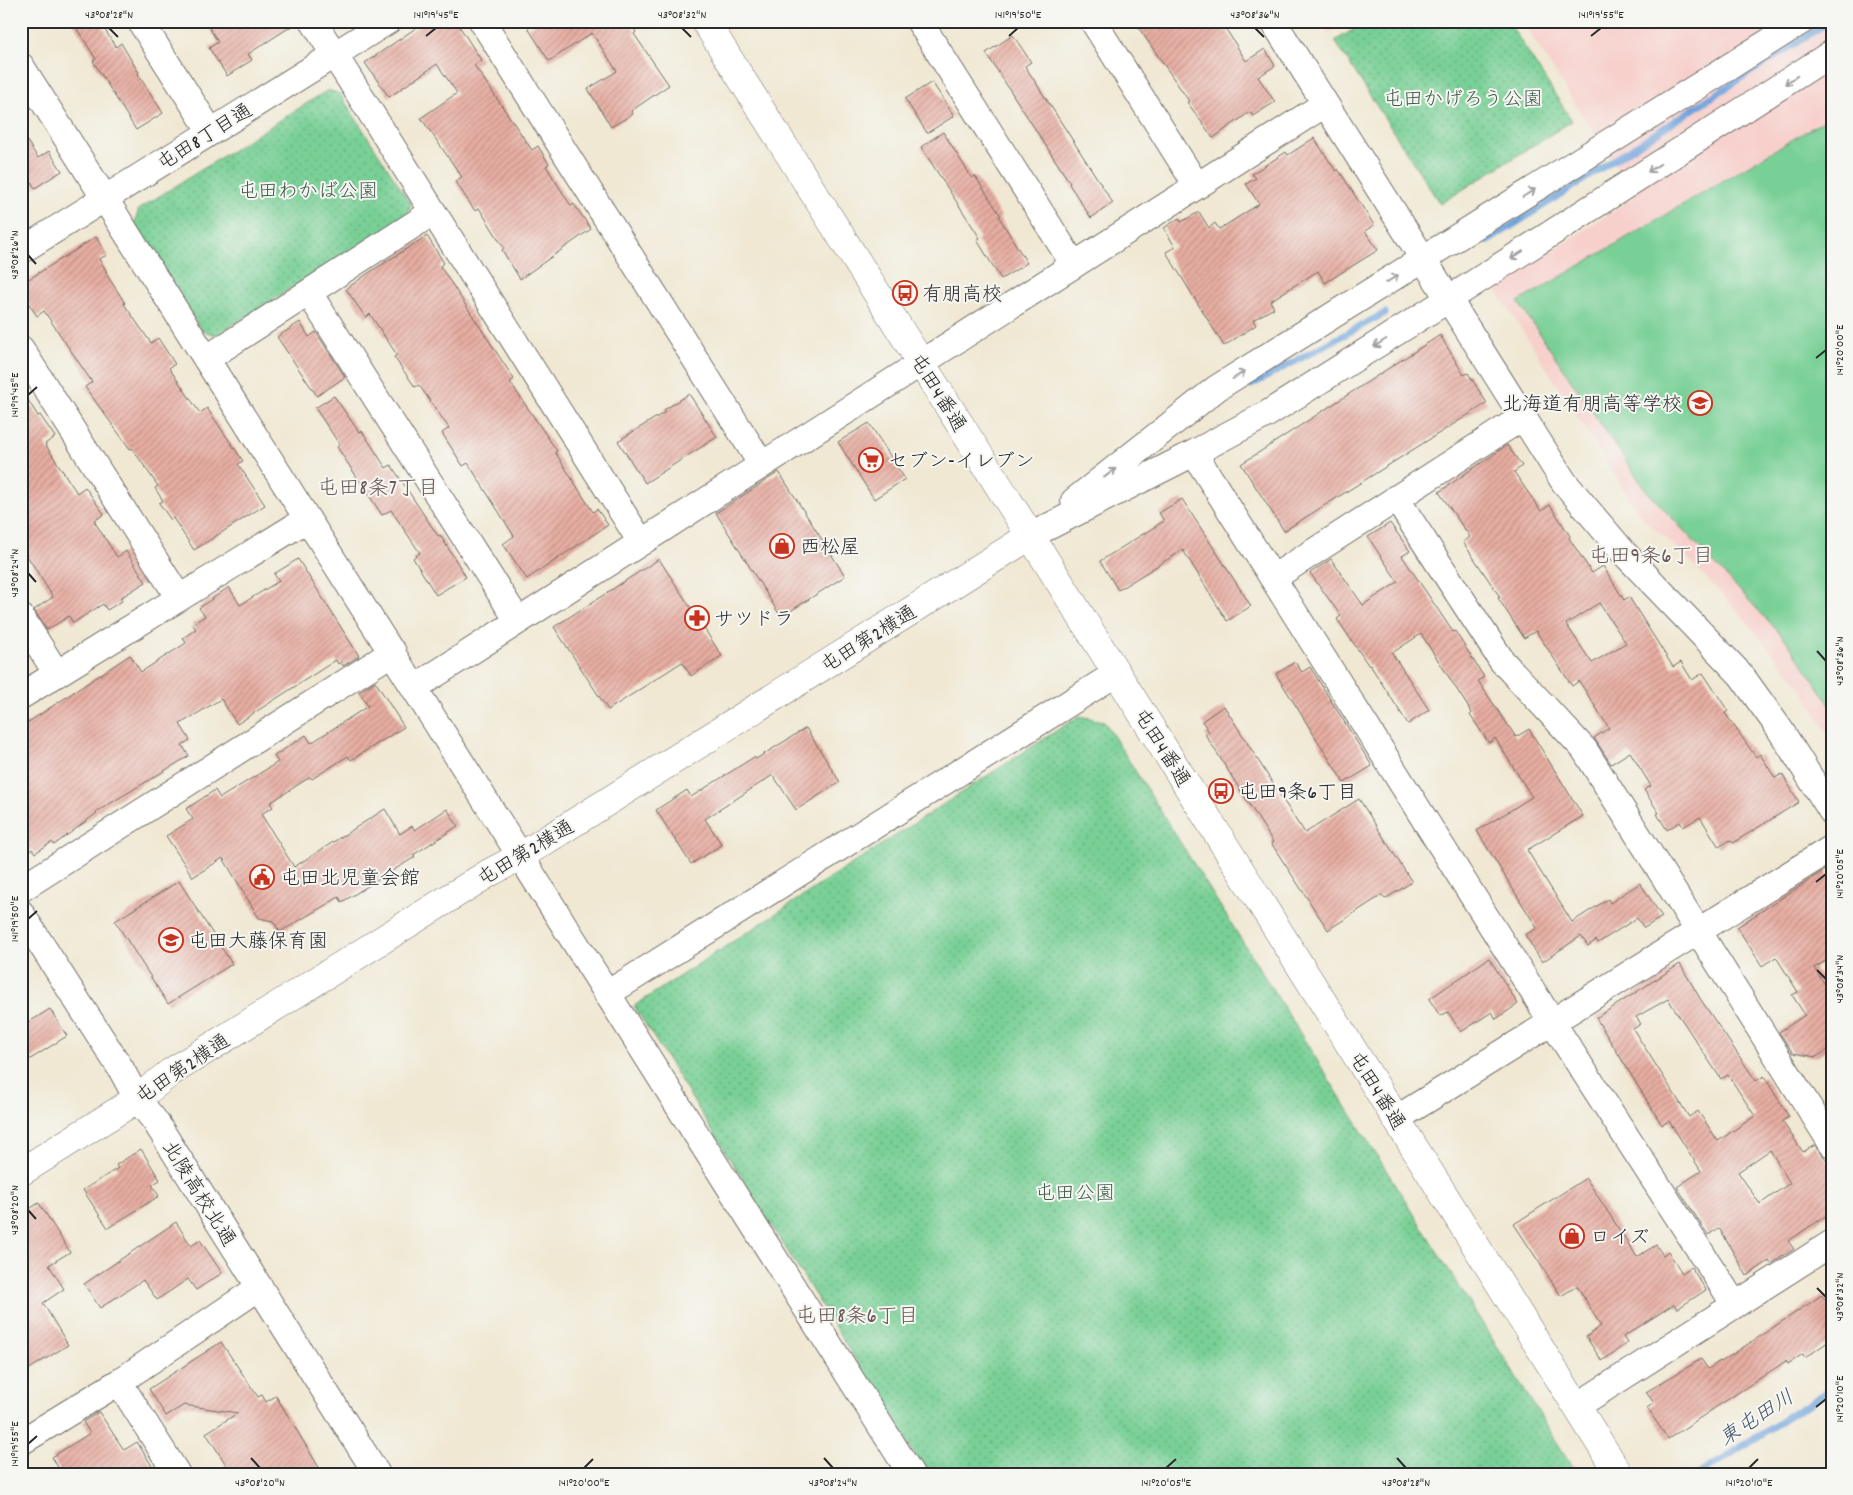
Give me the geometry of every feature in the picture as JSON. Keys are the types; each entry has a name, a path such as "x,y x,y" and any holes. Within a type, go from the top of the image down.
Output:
{"street":[{"path":"140,21 211,132"},
{"path":"313,21 641,542"},
{"name":"屯田8丁目通","path":"21,251 388,21"},
{"path":"482,21 762,465"},
{"name":"屯田4番通","path":"705,21 1117,673 1619,1474"},
{"path":"919,21 1074,265"},
{"path":"1092,21 1197,186"},
{"path":"1273,21 1564,482 1623,552 1740,675 1779,728 1832,812"},
{"path":"1030,536 1217,388 1802,21"},
{"path":"1030,536 1267,414 1449,300 1832,53"},
{"path":"21,66 911,1474"},
{"path":"414,688 1325,104"},
{"path":"206,359 433,212"},
{"path":"309,293 518,621"},
{"path":"21,349 179,598"},
{"path":"1273,578 1523,417"},
{"path":"1194,453 1552,1022 1735,1305"},
{"path":"1396,498 1502,661 1584,749 1832,1144"},
{"path":"21,696 308,519"},
{"name":"屯田第2横通","path":"21,1172 138,1098 171,1072 481,878 521,856 1030,536"},
{"path":"21,617 57,674"},
{"path":"21,889 393,652"},
{"path":"607,994 1117,673"},
{"path":"1396,1119 1832,848"},
{"name":"北陵高校北通","path":"21,913 377,1474"},
{"path":"1577,1406 1832,1242"},
{"path":"21,1442 119,1382 260,1287"},
{"path":"119,1382 177,1474"}],"shaded area":[{"path":"1321,21 1349,21 1329,34"},
{"name":"北海道有朋高等学校","path":"1522,21 1832,21 1832,741 1801,687 1744,618 1681,551 1643,519 1495,288 1635,197"}],"green space":[{"name":"屯田かげろう公園","path":"1367,21 1508,21 1572,121 1440,204 1335,41"},
{"name":"屯田わかば公園","path":"328,90 340,94 411,204 408,215 217,335 202,331 134,225 139,209"},
{"name":"北海道有朋高等学校","path":"1832,116 1832,707 1786,640 1645,489 1518,302"},
{"name":"屯田公園","path":"1079,716 1104,721 1577,1474 927,1474 634,1006"}],"building":[{"path":"72,21 99,21 116,47 121,43 163,113 136,130 93,61 96,59"},
{"path":"205,21 298,22 248,54 252,60 227,76 209,48 218,42"},
{"path":"426,21 456,21 481,60 474,65 532,150 538,146 549,164 546,166 571,206 574,204 591,229 520,279 502,250 504,248 479,208 475,211 455,181 462,177 421,118 457,93 437,64 389,97 365,63"},
{"path":"538,21 629,21 636,32 634,34 669,85 631,111 633,114 611,127 588,89 617,71 592,33 549,61 528,28"},
{"path":"1134,21 1221,21 1246,61 1265,49 1275,66 1258,77 1275,102 1253,116 1250,112 1213,138"},
{"path":"1013,35 1031,62 1025,66 1113,203 1091,218 986,53"},
{"path":"932,82 954,116 927,133 905,99"},
{"path":"21,132 38,158 49,151 62,171 35,188 21,166"},
{"path":"943,132 972,178 975,176 1001,216 999,217 1027,263 1001,279 977,240 980,238 921,147"},
{"path":"1314,138 1336,171 1338,169 1374,225 1365,231 1378,250 1325,283 1318,271 1270,301 1274,308 1253,320 1256,325 1224,346 1166,252 1175,247 1164,228 1179,218 1181,222 1199,212 1209,228 1215,223 1219,229 1226,225 1259,204 1246,184 1256,178 1252,174 1286,152 1288,155"},
{"path":"427,236 444,263 440,266 514,379 510,382 557,451 555,452 593,512 597,509 608,525 527,579 503,544 514,536 468,463 463,466 442,433 449,428 419,385 415,387 394,357 397,355 370,314 366,318 346,289"},
{"path":"96,237 107,255 99,259 124,304 151,343 158,338 175,364 169,368 200,413 207,408 243,461 238,464 265,505 194,550 173,518 171,520 159,503 163,501 155,488 158,486 132,448 130,449 85,387 92,382 44,311 37,316 21,292 21,284"},
{"path":"300,322 309,337 316,332 345,377 317,396 277,337"},
{"path":"1440,335 1464,375 1468,373 1487,403 1284,531 1241,464"},
{"path":"21,389 38,416 40,415 55,437 45,444 77,493 85,487 104,514 94,521 117,557 126,551 146,582 120,598 122,601 107,610 103,604 73,623 69,616 47,630 34,610 53,597 21,546"},
{"path":"689,394 717,437 645,483 618,441 665,412 664,410"},
{"path":"334,396 359,432 362,431 386,468 391,465 438,536 440,535 466,577 436,595 413,558 420,553 391,510 382,515 337,447 340,445 315,408"},
{"name":"セブン-イレブン","path":"869,423 905,479 874,499 838,442"},
{"path":"1507,445 1522,466 1514,472 1541,511 1550,505 1592,573 1603,566 1624,600 1629,597 1673,667 1681,662 1692,680 1703,673 1728,711 1725,713 1756,757 1760,754 1775,778 1782,774 1799,802 1733,843 1730,840 1719,847 1700,817 1683,827 1680,822 1667,830 1657,814 1659,813 1644,790 1651,786 1630,752 1611,764 1594,738 1609,728 1579,681 1572,686 1536,631 1524,638 1498,598 1500,597 1463,542 1470,537 1439,492","holes":["1599,603 1626,643 1592,663 1566,624"]},
{"path":"779,472 845,576 781,617 716,513"},
{"path":"1182,499 1251,606 1227,621 1183,550 1118,590 1100,561 1164,521 1159,513"},
{"path":"1390,523 1410,551 1402,556 1453,632 1455,631 1484,677 1478,681 1516,737 1529,729 1583,816 1527,850 1572,922 1608,899 1610,903 1640,883 1662,917 1644,928 1637,918 1598,943 1596,940 1588,946 1581,936 1542,962 1525,935 1537,928 1477,831 1532,797 1495,738 1489,743 1421,634 1392,653 1429,710 1408,724 1370,665 1337,619 1341,616 1310,573 1331,559 1363,605 1398,582 1368,537"},
{"path":"298,559 359,656 343,666 341,662 338,664 336,660 237,724 221,699 180,724 190,740 182,745 189,756 96,812 54,845 52,842 35,853 32,849 21,856 21,727 130,655 141,672 186,643 183,638 196,629 192,624 205,616 199,608 229,587 240,605 279,581 274,574"},
{"path":"659,559 722,656 691,676 682,662 608,710 554,627"},
{"path":"1295,662 1302,672 1310,667 1372,766 1344,783 1276,674"},
{"path":"375,681 404,727 351,760 348,756 312,779 310,777 270,803 273,807 261,814 294,867 385,809 400,834 412,826 415,830 447,809 458,826 413,855 415,857 342,902 339,897 280,932 273,921 259,918 223,858 193,877 166,836 193,819 186,809 215,790 220,798 278,762 274,756 306,735 311,743 368,706 359,692"},
{"path":"1224,706 1305,833 1359,799 1412,882 1385,899 1382,895 1328,930 1271,843 1273,842 1205,734 1209,732 1202,721"},
{"path":"806,728 840,782 796,810 773,775 705,819 722,845 691,864 656,810 687,790 691,797 754,757 756,759"},
{"path":"1825,870 1832,881 1832,957 1814,968 1832,995 1832,1048 1816,1057 1793,1053 1779,1032 1805,1015 1792,995 1798,992 1776,957 1762,966 1737,927"},
{"path":"179,881 232,964 168,1004 115,921"},
{"path":"1489,958 1518,1004 1496,1019 1492,1012 1461,1032 1448,1012 1440,1016 1429,999"},
{"path":"1680,964 1701,1000 1756,1081 1764,1076 1789,1117 1782,1121 1803,1152 1815,1145 1832,1167 1832,1212 1788,1241 1794,1249 1771,1264 1769,1261 1747,1276 1719,1228 1708,1235 1677,1187 1701,1171 1669,1121 1662,1125 1596,1018","holes":["1668,999 1721,1079 1728,1075 1755,1116 1718,1141 1698,1111 1689,1117 1633,1029 1641,1024 1636,1017","1770,1150 1790,1183 1760,1204 1738,1172"]},
{"path":"50,1009 67,1036 21,1065 21,1027"},
{"path":"141,1149 160,1180 152,1185 159,1196 108,1228 83,1190 118,1168 116,1165"},
{"path":"1586,1178 1637,1257 1656,1245 1663,1255 1668,1251 1682,1273 1691,1267 1706,1290 1677,1309 1674,1304 1623,1337 1627,1343 1602,1361 1586,1337 1601,1326 1577,1286 1561,1296 1514,1224"},
{"path":"39,1203 70,1252 49,1265 64,1289 43,1303 68,1345 21,1374 21,1214"},
{"path":"176,1222 191,1246 200,1240 222,1273 196,1290 188,1279 157,1300 143,1280 100,1308 84,1284"},
{"path":"1822,1295 1832,1308 1832,1339 1805,1358 1803,1354 1788,1364 1786,1361 1668,1439 1647,1408 1654,1403 1646,1392 1701,1359 1708,1369 1721,1362"},
{"path":"221,1342 258,1397 262,1395 266,1402 276,1396 323,1474 232,1474 206,1433 238,1413 184,1405 166,1416 149,1389"},
{"path":"99,1412 124,1450 137,1442 157,1474 62,1474 52,1457 90,1433 83,1422"}],"waterway":[{"path":"1488,241 1830,21"},
{"path":"1251,385 1385,313"},
{"name":"東屯田川","path":"1699,1474 1832,1389"}],"place":[{"name":"有朋高校","path":"905,293"},
{"name":"北海道有朋高等学校","path":"1700,403"},
{"name":"セブン-イレブン","path":"871,460"},
{"name":"西松屋","path":"782,546"},
{"name":"サツドラ","path":"697,618"},
{"name":"屯田9条6丁目","path":"1221,791"},
{"name":"屯田北児童会館","path":"262,877"},
{"name":"屯田大藤保育園","path":"171,940"},
{"name":"ロイズ","path":"1572,1236"}],"district":[{"name":"屯田8条7丁目","path":"378,487"},
{"name":"屯田9条6丁目","path":"1651,555"},
{"name":"屯田8条6丁目","path":"857,1315"}]}
